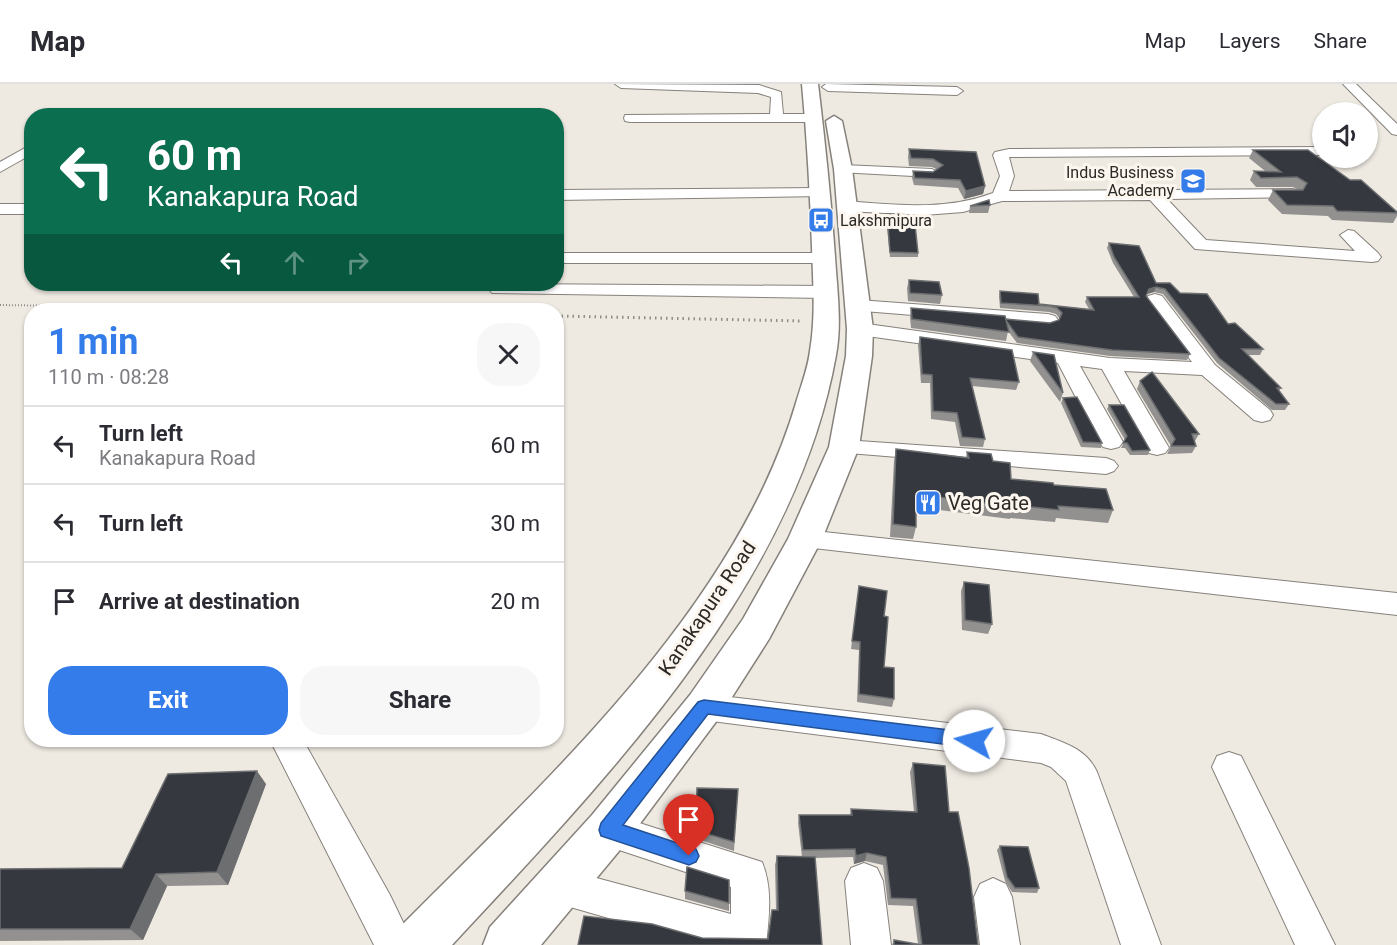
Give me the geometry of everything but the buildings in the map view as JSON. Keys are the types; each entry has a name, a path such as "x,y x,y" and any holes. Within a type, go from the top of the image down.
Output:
{"highway":[{"name":"Kanakapura Road","path":"820,96 819,168 840,176"},
{"name":"Kanakapura Road","path":"418,945 550,807 641,703 710,611 754,541 799,444 839,301 840,176"},
{"name":"Kanakapura Road","path":"508,945 608,830 704,707 756,629 805,540 844,447 859,357 839,301 840,176"}],"street":[{"path":"621,84 759,89 777,95 776,118"},
{"path":"1349,84 1397,131"},
{"path":"630,118 776,118 820,96 957,91"},
{"path":"1000,196 1007,176 1000,156 1009,153 1312,151"},
{"path":"0,168 24,153"},
{"path":"564,194 840,176 932,173"},
{"path":"840,176 948,210 980,205 1000,196 1293,194"},
{"path":"1153,194 1201,245 1372,257 1348,235"},
{"path":"0,209 24,209"},
{"path":"564,259 839,301 1066,359 1110,364 1208,369"},
{"path":"555,291 839,301 1048,320"},
{"path":"1155,300 1208,369 1262,415"},
{"path":"1066,359 1111,442"},
{"path":"1110,364 1157,448"},
{"path":"844,447 1106,466"},
{"path":"805,540 1397,604"},
{"path":"704,707 1041,749 1063,757 1080,772 1141,945"},
{"path":"290,747 377,908 394,945"},
{"path":"1229,767 1316,945"},
{"path":"559,887 747,941 752,906 749,875 608,830"},
{"path":"864,881 871,945"},
{"path":"993,897 1000,945"}],"path":[{"path":"564,316 839,301"},
{"path":"0,305 24,305"}],"place":[{"name":"Indus Business Academy","path":"1193,181"},
{"name":"Lakshmipura","path":"821,220"},
{"name":"Veg Gate","path":"928,503"}],"route":[{"path":"689,856 608,830 704,707 974,741"}]}
